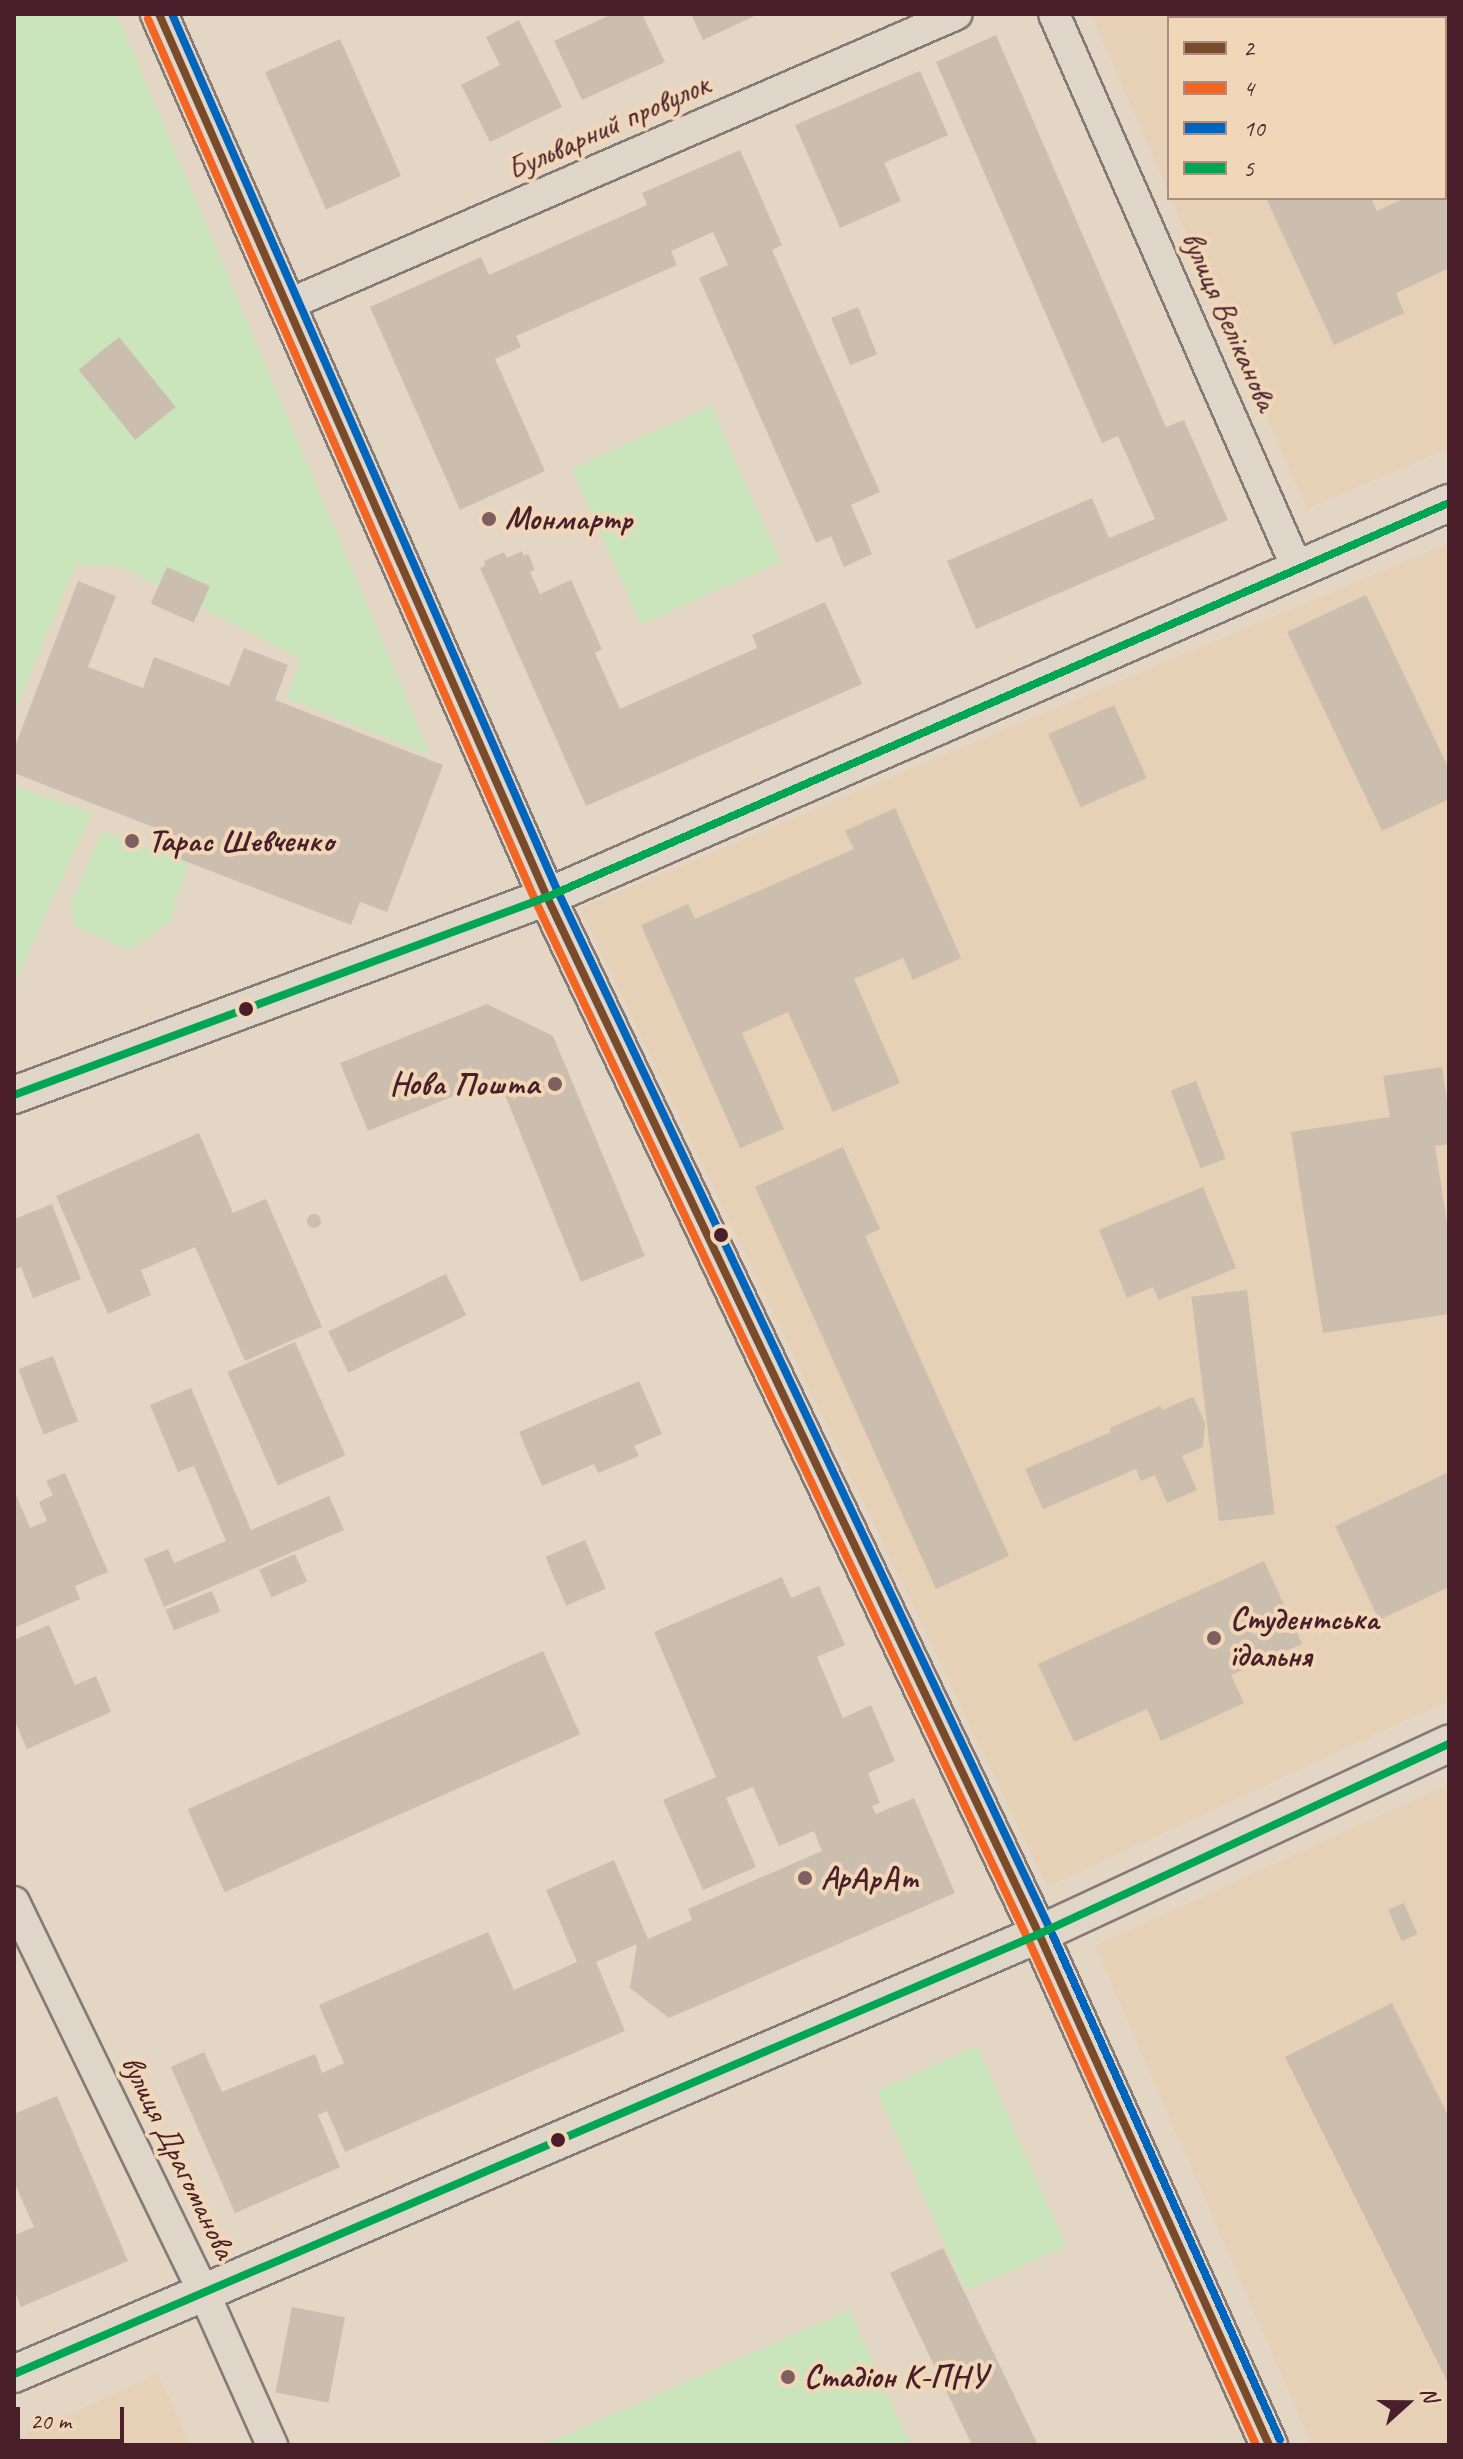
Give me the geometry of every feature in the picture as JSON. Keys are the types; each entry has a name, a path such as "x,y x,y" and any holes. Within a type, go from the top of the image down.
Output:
{"street":[{"path":"159,14 547,897 1039,1934 1269,2445"},
{"name":"Бульварний провулок","path":"287,305 957,14"},
{"name":"вулиця Веліканова","path":"1054,14 1298,570"},
{"path":"14,1095 547,897 1449,503"},
{"path":"14,2374 1039,1934 1449,1744"},
{"name":"вулиця Драгоманова","path":"14,1902 204,2293 272,2445"}],"shaded area":[{"path":"1091,14 1449,14 1449,448 1307,509 1172,200 1447,200 1447,16 1167,16 1167,188"},
{"path":"1449,543 1449,1700 1047,1887 580,908"},
{"path":"1449,1784 1449,2445 1312,2445 1095,1946"},
{"path":"158,2374 190,2445 14,2445 14,2439"}],"green space":[{"path":"14,14 117,14 431,756 286,698 301,659 122,567 76,564 14,714"},
{"path":"711,406 781,562 641,624 571,468"},
{"path":"14,786 92,813 14,985"},
{"path":"102,831 188,862 170,922 130,950 74,926 70,906"},
{"path":"977,2046 1066,2246 966,2291 877,2091"},
{"name":"Стадіон К-ПНУ","path":"850,2310 910,2445 543,2445"}],"building":[{"path":"612,14 642,14 665,62 582,100 554,41"},
{"path":"691,14 759,14 703,40"},
{"path":"1440,14 1449,14 1449,34 1447,16"},
{"path":"519,20 562,107 490,142 461,85 500,65 486,37"},
{"path":"996,35 1166,427 1184,420 1228,520 976,629 947,561 1092,498 1109,538 1155,519 1118,436 1102,443 936,62"},
{"path":"340,39 401,176 326,209 265,72"},
{"path":"920,71 948,135 884,163 901,201 840,228 795,125"},
{"path":"740,150 782,245 772,250 880,492 851,505 872,554 844,567 831,536 816,543 699,278 728,265 713,232 671,251 677,265 516,336 521,347 495,359 545,471 460,510 370,307 481,257 489,275 647,205 642,193"},
{"path":"1447,178 1449,268 1396,293 1404,313 1334,345 1267,200 1372,200 1377,211 1401,200 1447,200"},
{"path":"858,307 877,354 850,365 831,318"},
{"path":"119,337 176,407 135,440 79,370"},
{"path":"522,551 524,556 528,554 535,570 530,572 540,594 571,580 602,649 595,653 620,709 757,648 752,635 825,602 862,684 586,806 480,568 485,565 484,561 504,552 507,558"},
{"path":"167,567 210,586 194,623 151,604"},
{"path":"78,581 116,596 88,667 143,688 154,657 229,686 244,648 288,665 275,700 443,765 387,912 360,902 351,925 177,858 184,839 14,773 14,749"},
{"path":"1366,595 1449,769 1449,799 1382,831 1287,632"},
{"path":"1114,705 1147,778 1081,807 1048,734"},
{"path":"895,808 961,958 913,980 903,958 854,979 900,1083 833,1112 788,1012 742,1033 784,1129 740,1148 641,925 688,904 695,919 854,849 845,831"},
{"path":"487,1004 553,1036 645,1256 581,1282 498,1078 368,1131 340,1063"},
{"path":"1442,1067 1449,1114 1449,1144 1435,1146 1449,1236 1449,1314 1323,1333 1291,1132 1390,1117 1383,1076"},
{"path":"1196,1081 1226,1158 1201,1168 1171,1091"},
{"path":"199,1133 233,1213 266,1199 322,1327 245,1361 195,1247 141,1270 151,1295 108,1314 56,1196"},
{"path":"843,1147 880,1229 865,1236 1009,1556 936,1589 755,1187"},
{"path":"1203,1187 1236,1268 1159,1300 1153,1287 1127,1298 1099,1230"},
{"path":"52,1204 81,1279 33,1298 21,1267 14,1270 14,1219"},
{"path":"314,1214 321,1221 314,1228 307,1221"},
{"path":"446,1274 466,1315 348,1373 328,1331"},
{"path":"1247,1290 1275,1514 1219,1521 1191,1297"},
{"path":"295,1342 345,1455 278,1485 227,1372"},
{"path":"53,1356 78,1421 44,1435 18,1369"},
{"path":"639,1381 662,1434 634,1446 639,1456 598,1473 594,1464 542,1486 519,1432"},
{"path":"191,1388 251,1530 329,1496 344,1530 164,1607 144,1559 168,1549 174,1563 226,1541 194,1466 178,1472 150,1405"},
{"path":"1193,1397 1205,1423 1203,1447 1182,1456 1197,1490 1167,1503 1155,1475 1141,1481 1136,1469 1043,1509 1025,1469 1111,1432 1110,1428 1160,1406 1162,1410"},
{"path":"1449,1472 1449,1587 1379,1620 1335,1526"},
{"path":"65,1473 108,1572 75,1586 80,1599 14,1628 14,1490 30,1528 47,1521 39,1502 53,1495 46,1481"},
{"path":"585,1540 606,1589 566,1606 545,1557"},
{"path":"295,1554 307,1581 272,1597 259,1570"},
{"path":"1264,1561 1302,1644 1231,1675 1244,1703 1161,1741 1147,1709 1074,1742 1038,1664"},
{"path":"782,1577 791,1598 819,1586 845,1645 817,1657 843,1718 871,1705 895,1761 868,1773 880,1803 872,1806 876,1814 914,1798 955,1893 669,2018 630,1988 637,1944 596,1962 625,2031 345,2152 327,2111 318,2115 340,2167 235,2213 171,2067 204,2052 222,2092 315,2054 322,2073 344,2063 319,2005 488,1932 514,1990 577,1962 546,1890 614,1860 648,1939 692,1920 688,1909 822,1851 814,1831 779,1846 753,1787 726,1798 756,1867 703,1890 663,1800 716,1777 654,1632"},
{"path":"212,1591 220,1611 174,1630 166,1610"},
{"path":"49,1625 75,1685 96,1676 111,1712 27,1749 14,1719 14,1640"},
{"path":"543,1651 580,1734 225,1892 188,1809"},
{"path":"1404,1903 1417,1934 1402,1941 1388,1910"},
{"path":"1392,2003 1449,2117 1449,2385 1285,2057"},
{"path":"57,2096 128,2261 21,2307 14,2290 14,2235 34,2227 14,2182 14,2114"},
{"path":"943,2248 1038,2445 972,2445 890,2273"},
{"path":"292,2307 345,2317 328,2403 275,2392"}],"transit line":[{"name":"2","path":"159,14 547,897 1039,1934 1269,2445"},
{"name":"10","path":"172,14 558,892 1050,1929 1280,2440"},
{"name":"4","path":"148,19 536,902 1028,1939 1256,2445"},
{"name":"5","path":"14,1095 547,897 1449,503"},
{"name":"5","path":"14,2374 1039,1934 1449,1744"}],"place":[{"name":"Монмартр","path":"489,519"},
{"name":"Тарас Шевченко","path":"132,841"},
{"name":"Нова Пошта","path":"555,1084"},
{"name":"Студентська їдальня","path":"1214,1638"},
{"name":"АрАрАт","path":"805,1878"},
{"name":"Стадіон К-ПНУ","path":"788,2377"}]}
